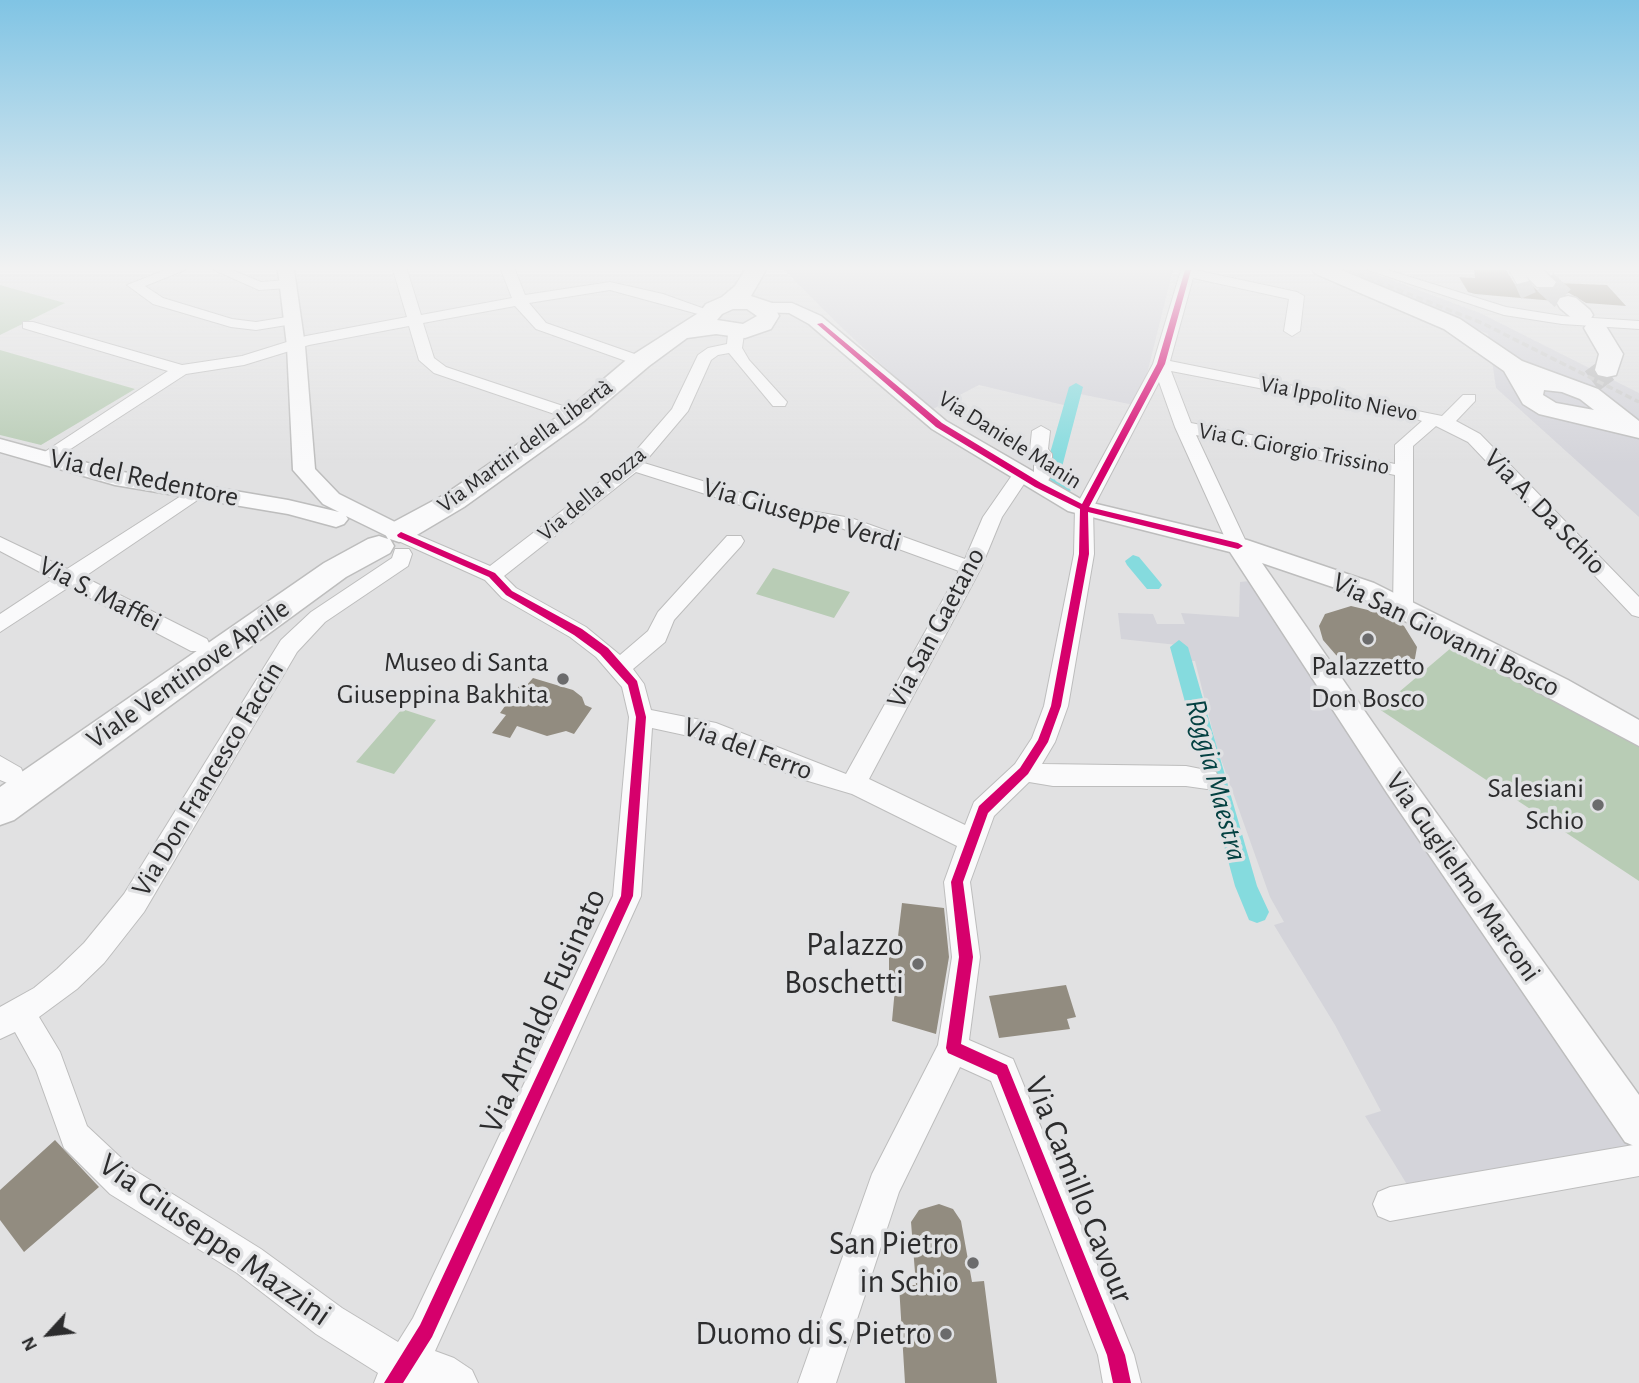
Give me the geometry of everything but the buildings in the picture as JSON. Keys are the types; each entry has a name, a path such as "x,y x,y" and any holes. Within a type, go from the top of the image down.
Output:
{"main road":[{"name":"Via Martiri della Libertà","path":"392,540 454,501 575,416 640,361 677,335"},
{"path":"1467,335 1513,366 1616,422 1639,430"},
{"path":"1597,335 1611,354 1607,370"},
{"name":"Viale Ventinove Aprile","path":"0,808 335,570 392,540"}],"street":[{"path":"60,335 181,370"},
{"path":"295,335 304,470 329,506 392,540"},
{"path":"46,457 181,370 244,360 350,335"},
{"path":"419,335 427,360 440,370 575,416"},
{"path":"565,335 640,361"},
{"name":"Via della Pozza","path":"492,575 633,465 680,411 704,358 726,335"},
{"path":"738,335 743,363 779,402"},
{"name":"Via Daniele Manin","path":"832,335 939,425 1029,480 1084,508"},
{"path":"817,1383 884,1186 953,1048 966,957 957,882 983,810 1024,771 1043,741 1056,706 1084,554 1084,508 1161,364 1170,335"},
{"path":"1161,364 1184,427 1238,546"},
{"name":"Via Ippolito Nievo","path":"1161,364 1440,420"},
{"path":"1368,464 1404,445 1469,398"},
{"name":"Via A. Da Schio","path":"1440,420 1474,438 1639,610"},
{"name":"Via G. Giorgio Trissino","path":"1184,427 1404,471"},
{"path":"1029,480 1043,473 1043,454 1039,450 1041,431"},
{"path":"1403,609 1404,445"},
{"name":"Via del Redentore","path":"3,449 46,457 115,478 195,494 288,507 329,506"},
{"name":"Via Giuseppe Verdi","path":"633,465 785,513 844,522 971,568"},
{"name":"Via San Gaetano","path":"853,783 971,568 993,517 1029,480"},
{"path":"0,624 195,494"},
{"name":"Via San Giovanni Bosco","path":"1084,508 1238,546 1365,589 1558,688 1639,734"},
{"name":"Via Arnaldo Fusinato","path":"392,540 492,575 509,593 578,632 620,668 632,684 641,717 627,896 426,1331 399,1373"},
{"name":"Via Don Francesco Faccin","path":"10,1017 44,998 94,953 134,903 289,646 318,617 401,561 392,540"},
{"path":"620,668 657,636 665,617 734,541"},
{"name":"Via S. Maffei","path":"0,543 199,645"},
{"name":"Via Guglielmo Marconi","path":"1238,546 1398,784 1639,1128"},
{"name":"Via Guglielmo Marconi","path":"1291,624 1269,584 1268,574 1276,566 1296,566"},
{"name":"Via del Ferro","path":"641,717 716,732 807,771 847,784 853,783 971,841"},
{"path":"1024,771 1053,776 1186,776 1208,779"},
{"name":"Via Giuseppe Mazzini","path":"10,1017 49,1063 75,1137 122,1182 249,1261 329,1321 375,1350 399,1373"},
{"name":"Via Camillo Cavour","path":"953,1048 1002,1070 1116,1355 1122,1383"},
{"path":"1390,1204 1639,1160"},
{"path":"399,1373 441,1371 458,1383"}],"shaded area":[{"path":"849,335 1157,335 1139,406 1075,393 1072,407 979,385 931,410"},
{"path":"1488,335 1523,335 1639,393 1639,517 1496,388"},
{"path":"1250,581 1639,1159 1419,1204 1365,1116 1381,1111 1335,1025 1274,925 1284,922 1270,897 1217,748 1195,661 1191,661 1187,646 1121,639 1118,613 1153,614 1157,624 1185,624 1181,613 1239,617 1240,582"}],"green space":[{"path":"0,350 135,389 41,445 0,435"},
{"path":"773,568 850,592 834,618 756,594"},
{"name":"Salesiani Schio","path":"1458,642 1639,746 1639,881 1379,709"},
{"path":"402,709 436,720 394,774 356,762"}],"waterway":[{"name":"Roggia Maestra","path":"1065,489 1055,476 1054,467 1076,387"},
{"name":"Roggia Maestra","path":"1133,561 1153,585"},
{"name":"Roggia Maestra","path":"1163,600 1167,610"},
{"name":"Roggia Maestra","path":"1179,647 1246,886 1257,912"}],"tunnel":[{"path":"1592,381 1607,370"}],"railway":[{"path":"1505,335 1639,402"}],"cycle path":[{"path":"832,335 939,425 1038,485 1084,508 1238,546"},
{"path":"1084,508 1161,364 1169,335"},
{"path":"1084,508 1084,554 1056,706 1043,742 1024,771 983,810 957,882 966,957 953,1048 1002,1070 1116,1355 1122,1383"},
{"path":"393,1383 426,1331 627,896 641,717 633,684 604,651 578,632 509,593 492,575 401,535"}],"place":[{"name":"Palazzetto Don Bosco","path":"1368,639"},
{"name":"Museo di Santa Giuseppina Bakhita","path":"563,679"},
{"name":"Salesiani Schio","path":"1598,805"},
{"name":"Palazzo Boschetti","path":"918,964"},
{"name":"San Pietro in Schio","path":"973,1263"},
{"name":"Duomo di S. Pietro","path":"946,1334"}]}
